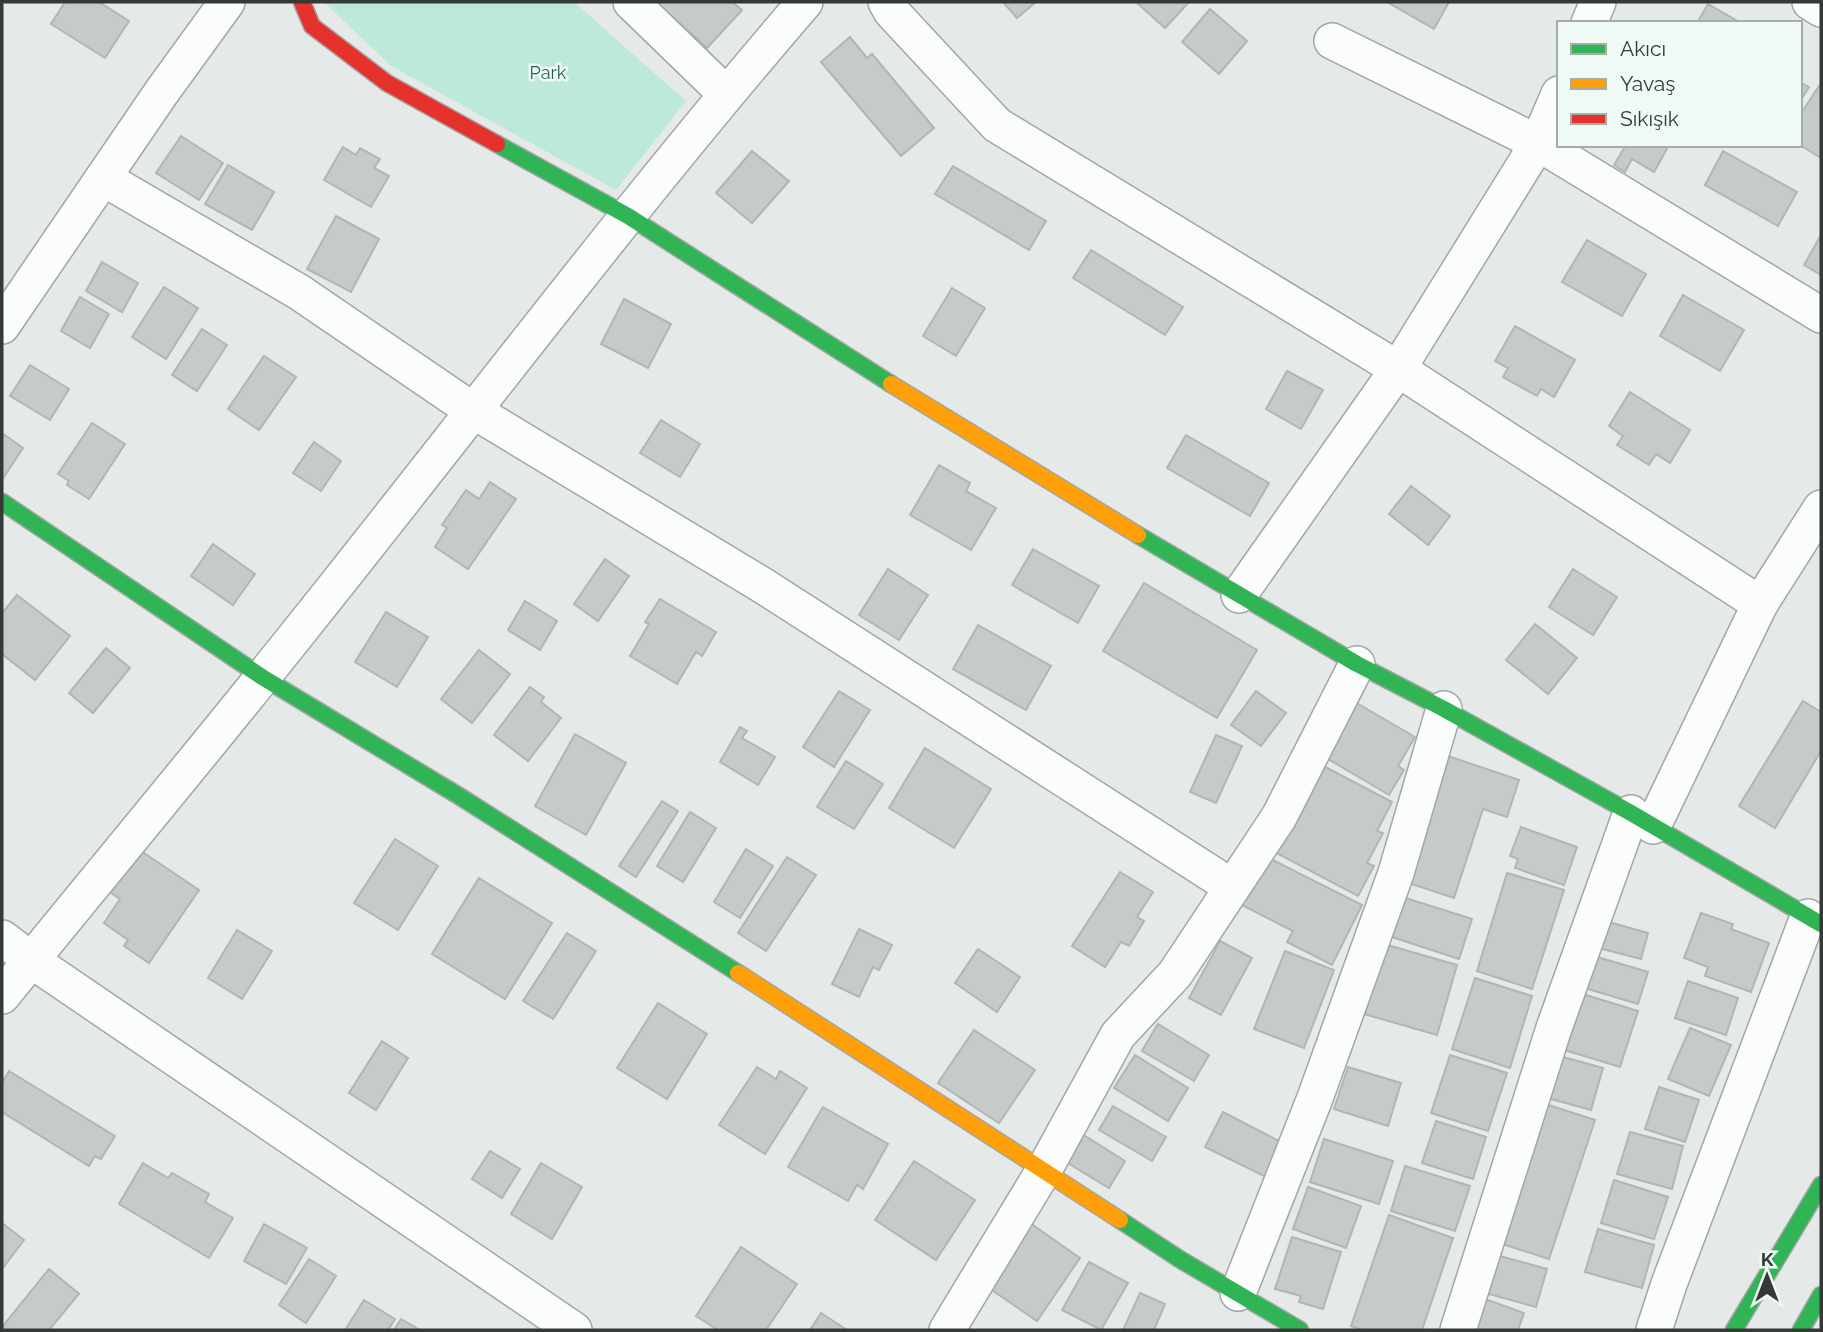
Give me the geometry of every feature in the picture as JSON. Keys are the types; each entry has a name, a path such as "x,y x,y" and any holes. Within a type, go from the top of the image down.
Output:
{"street":[{"path":"2,326 227,2"},
{"path":"302,2 312,26 387,83 628,216 863,367 1238,595 1357,664 1444,709 1642,820 1815,920 1674,1271 1654,1330"},
{"path":"631,2 726,93"},
{"path":"2,996 262,677 583,268 726,93 805,2"},
{"path":"1590,21 1598,2"},
{"path":"1810,2 1821,9"},
{"path":"892,5 997,125 1398,369 1760,604"},
{"path":"1332,41 1538,143 1821,315"},
{"path":"1238,595 1398,369 1538,143 1557,99"},
{"path":"103,178 299,292 472,411 762,585 1232,887"},
{"path":"2,502 262,677 459,796 899,1075 1181,1260 1300,1330"},
{"path":"1458,1330 1554,1028 1642,820 1760,604 1821,508"},
{"path":"947,1330 1044,1170 1118,1035 1175,974 1279,817 1357,664"},
{"path":"1238,1293 1315,1098 1396,873 1444,709"},
{"path":"2,938 567,1328"},
{"path":"1734,1330 1821,1185"},
{"path":"1801,1330 1821,1295"}],"green space":[{"name":"Park","path":"324,2 574,2 686,101 616,190 391,66"}],"building":[{"path":"65,2 99,2 129,21 105,58 51,24"},
{"path":"656,2 732,2 742,10 707,48"},
{"path":"1003,2 1036,2 1017,18"},
{"path":"1136,2 1189,2 1165,28"},
{"path":"1387,2 1449,2 1434,29"},
{"path":"1708,4 1738,21 1698,21"},
{"path":"1210,9 1247,41 1219,74 1182,42"},
{"path":"850,37 867,58 872,54 934,128 901,156 821,62"},
{"path":"1802,83 1809,87 1802,98"},
{"path":"1819,86 1821,87 1821,158 1802,146 1802,112"},
{"path":"181,136 223,163 199,200 156,173"},
{"path":"343,147 356,155 360,148 380,159 374,168 389,176 371,207 324,180"},
{"path":"1625,147 1668,147 1654,172 1632,159 1625,172 1614,165"},
{"path":"752,151 789,181 752,223 716,193"},
{"path":"1723,151 1797,192 1778,226 1705,185"},
{"path":"228,165 274,192 252,230 205,204"},
{"path":"953,166 1046,221 1029,250 935,194"},
{"path":"336,216 379,239 351,292 307,269"},
{"path":"1821,235 1821,275 1804,265"},
{"path":"1587,240 1646,274 1622,316 1562,282"},
{"path":"1091,250 1183,307 1165,335 1073,278"},
{"path":"102,262 138,283 122,312 86,291"},
{"path":"164,287 198,308 166,359 132,337"},
{"path":"952,288 985,308 956,356 923,336"},
{"path":"1683,295 1744,330 1720,371 1660,336"},
{"path":"80,297 109,314 90,348 61,331"},
{"path":"624,299 671,324 648,368 601,344"},
{"path":"1515,326 1575,360 1554,397 1541,389 1537,396 1503,377 1508,368 1495,361"},
{"path":"202,329 227,345 197,391 172,375"},
{"path":"264,356 296,377 259,430 228,409"},
{"path":"30,365 69,389 50,420 10,396"},
{"path":"1287,371 1323,390 1301,429 1266,409"},
{"path":"1630,392 1690,430 1670,463 1656,454 1649,465 1617,445 1623,436 1609,426"},
{"path":"661,420 700,444 680,477 640,453"},
{"path":"92,423 125,444 89,499 67,485 69,481 58,474"},
{"path":"2,433 23,448 2,480"},
{"path":"1186,435 1269,483 1250,516 1167,468"},
{"path":"314,442 341,461 321,491 293,473"},
{"path":"939,465 970,483 966,491 996,508 971,550 910,515"},
{"path":"490,482 516,499 468,569 435,547 447,528 442,525 466,490 479,499"},
{"path":"1411,486 1450,516 1428,545 1389,514"},
{"path":"213,544 255,574 233,605 191,576"},
{"path":"1033,549 1099,586 1078,623 1012,585"},
{"path":"605,559 629,576 598,621 574,604"},
{"path":"888,569 928,595 899,640 859,615"},
{"path":"1573,569 1617,597 1593,635 1549,607"},
{"path":"1144,583 1257,650 1217,718 1103,651"},
{"path":"17,595 70,636 35,680 2,654 2,613"},
{"path":"660,599 716,632 702,656 696,652 677,684 630,656 649,624 645,622"},
{"path":"525,601 557,621 540,650 508,630"},
{"path":"386,612 428,637 397,687 355,662"},
{"path":"1535,624 1577,658 1548,694 1506,660"},
{"path":"978,625 1051,666 1026,710 953,669"},
{"path":"106,648 130,668 93,713 69,693"},
{"path":"479,650 510,674 472,723 441,699"},
{"path":"530,687 544,697 541,702 561,718 528,761 494,735"},
{"path":"839,691 870,710 834,767 803,747"},
{"path":"1256,691 1286,713 1261,746 1231,725"},
{"path":"1803,701 1821,712 1821,751 1775,828 1739,806"},
{"path":"1355,702 1415,737 1398,766 1404,770 1389,795 1323,756"},
{"path":"740,727 747,731 742,738 775,757 758,785 720,762"},
{"path":"575,734 626,763 586,835 535,806"},
{"path":"1216,735 1242,746 1216,803 1190,792"},
{"path":"925,748 991,789 954,848 889,808"},
{"path":"1448,756 1519,780 1507,817 1483,809 1454,898 1406,882"},
{"path":"846,761 883,784 854,829 817,807"},
{"path":"1316,762 1392,802 1377,831 1383,833 1367,863 1374,866 1358,896 1269,849"},
{"path":"662,801 678,811 636,877 619,866"},
{"path":"690,812 716,828 683,882 657,866"},
{"path":"1521,827 1577,847 1564,885 1515,868 1518,859 1510,856"},
{"path":"395,839 438,866 398,930 354,903"},
{"path":"138,849 199,890 149,963 124,946 128,940 104,923 120,899 110,892"},
{"path":"746,849 773,866 740,918 714,902"},
{"path":"1263,855 1362,905 1332,965 1287,942 1293,931 1238,903"},
{"path":"787,857 816,875 766,951 738,933"},
{"path":"1120,872 1153,892 1137,917 1144,921 1129,946 1121,942 1105,967 1072,946"},
{"path":"1507,873 1564,890 1532,989 1477,971"},
{"path":"479,878 552,923 505,999 432,954"},
{"path":"1399,896 1472,919 1459,959 1386,935"},
{"path":"1701,913 1733,924 1731,929 1769,943 1751,992 1705,976 1708,967 1684,958"},
{"path":"1598,919 1648,933 1641,959 1591,946"},
{"path":"859,929 892,945 879,970 873,967 859,997 832,984"},
{"path":"237,930 272,951 242,999 208,978"},
{"path":"567,933 596,951 553,1019 523,1001"},
{"path":"1220,941 1252,958 1221,1015 1189,998"},
{"path":"1384,944 1457,965 1437,1035 1364,1014"},
{"path":"978,949 1020,977 997,1012 955,983"},
{"path":"1285,951 1334,970 1304,1048 1254,1029"},
{"path":"1587,954 1648,972 1638,1004 1578,986"},
{"path":"1475,978 1532,996 1510,1068 1452,1049"},
{"path":"1688,981 1738,998 1726,1035 1675,1018"},
{"path":"1576,992 1638,1011 1620,1067 1558,1048"},
{"path":"658,1003 707,1034 667,1099 617,1068"},
{"path":"1158,1024 1209,1055 1194,1081 1142,1051"},
{"path":"1690,1028 1731,1045 1709,1096 1668,1079"},
{"path":"974,1030 1035,1070 999,1123 938,1083"},
{"path":"382,1041 408,1058 376,1110 349,1093"},
{"path":"1135,1055 1188,1088 1168,1121 1114,1088"},
{"path":"1450,1055 1507,1073 1488,1131 1431,1113"},
{"path":"1556,1055 1603,1068 1591,1110 1544,1097"},
{"path":"757,1067 776,1079 780,1071 807,1088 765,1154 719,1125"},
{"path":"1348,1067 1401,1083 1388,1126 1334,1109"},
{"path":"9,1071 115,1136 101,1159 95,1156 89,1166 2,1112 2,1083"},
{"path":"1659,1087 1699,1100 1685,1142 1645,1129"},
{"path":"1539,1102 1595,1120 1549,1259 1493,1241"},
{"path":"1113,1106 1166,1137 1152,1161 1099,1130"},
{"path":"823,1107 888,1144 863,1189 857,1185 848,1201 788,1167"},
{"path":"1223,1112 1285,1144 1268,1178 1205,1147"},
{"path":"1436,1121 1486,1137 1473,1179 1422,1163"},
{"path":"1630,1132 1683,1146 1672,1189 1617,1174"},
{"path":"1082,1134 1125,1161 1109,1188 1066,1162"},
{"path":"1324,1139 1393,1161 1379,1204 1310,1182"},
{"path":"490,1151 520,1169 502,1198 472,1179"},
{"path":"914,1161 975,1200 936,1260 875,1220"},
{"path":"143,1163 168,1178 172,1173 209,1194 205,1202 233,1218 209,1258 119,1204"},
{"path":"541,1163 582,1187 552,1239 511,1214"},
{"path":"1405,1166 1470,1186 1455,1231 1391,1211"},
{"path":"1614,1180 1668,1197 1654,1239 1601,1223"},
{"path":"1308,1187 1361,1206 1346,1248 1293,1229"},
{"path":"1389,1215 1453,1238 1422,1330 1363,1330 1351,1326"},
{"path":"2,1223 24,1240 2,1269"},
{"path":"1030,1223 1080,1258 1037,1321 986,1286"},
{"path":"264,1224 307,1248 286,1284 244,1261"},
{"path":"1598,1229 1654,1245 1642,1288 1585,1272"},
{"path":"1292,1237 1341,1252 1323,1309 1299,1302 1301,1296 1275,1289"},
{"path":"741,1247 797,1284 766,1330 718,1330 696,1316"},
{"path":"1493,1254 1547,1269 1536,1307 1482,1292"},
{"path":"309,1259 336,1276 306,1323 279,1305"},
{"path":"1089,1262 1128,1283 1101,1330 1062,1310"},
{"path":"49,1269 79,1294 49,1330 2,1330 2,1327"},
{"path":"1140,1293 1165,1304 1154,1330 1123,1330"},
{"path":"1482,1298 1524,1313 1518,1330 1470,1330"},
{"path":"364,1300 395,1319 388,1330 345,1330"},
{"path":"821,1313 847,1330 810,1330"},
{"path":"401,1319 420,1330 394,1330"}],"traffic: fast":[{"path":"497,144 628,216 891,384"},
{"path":"2,502 262,677 459,796 738,973"},
{"path":"1138,535 1357,664 1631,813 1821,924"},
{"path":"1734,1330 1821,1185"},
{"path":"1120,1220 1181,1260 1300,1330"},
{"path":"1801,1330 1821,1295"}],"traffic: slow":[{"path":"891,384 1138,535"},
{"path":"738,973 1120,1220"}],"traffic: jam":[{"path":"302,2 312,26 387,83 497,144"}]}
